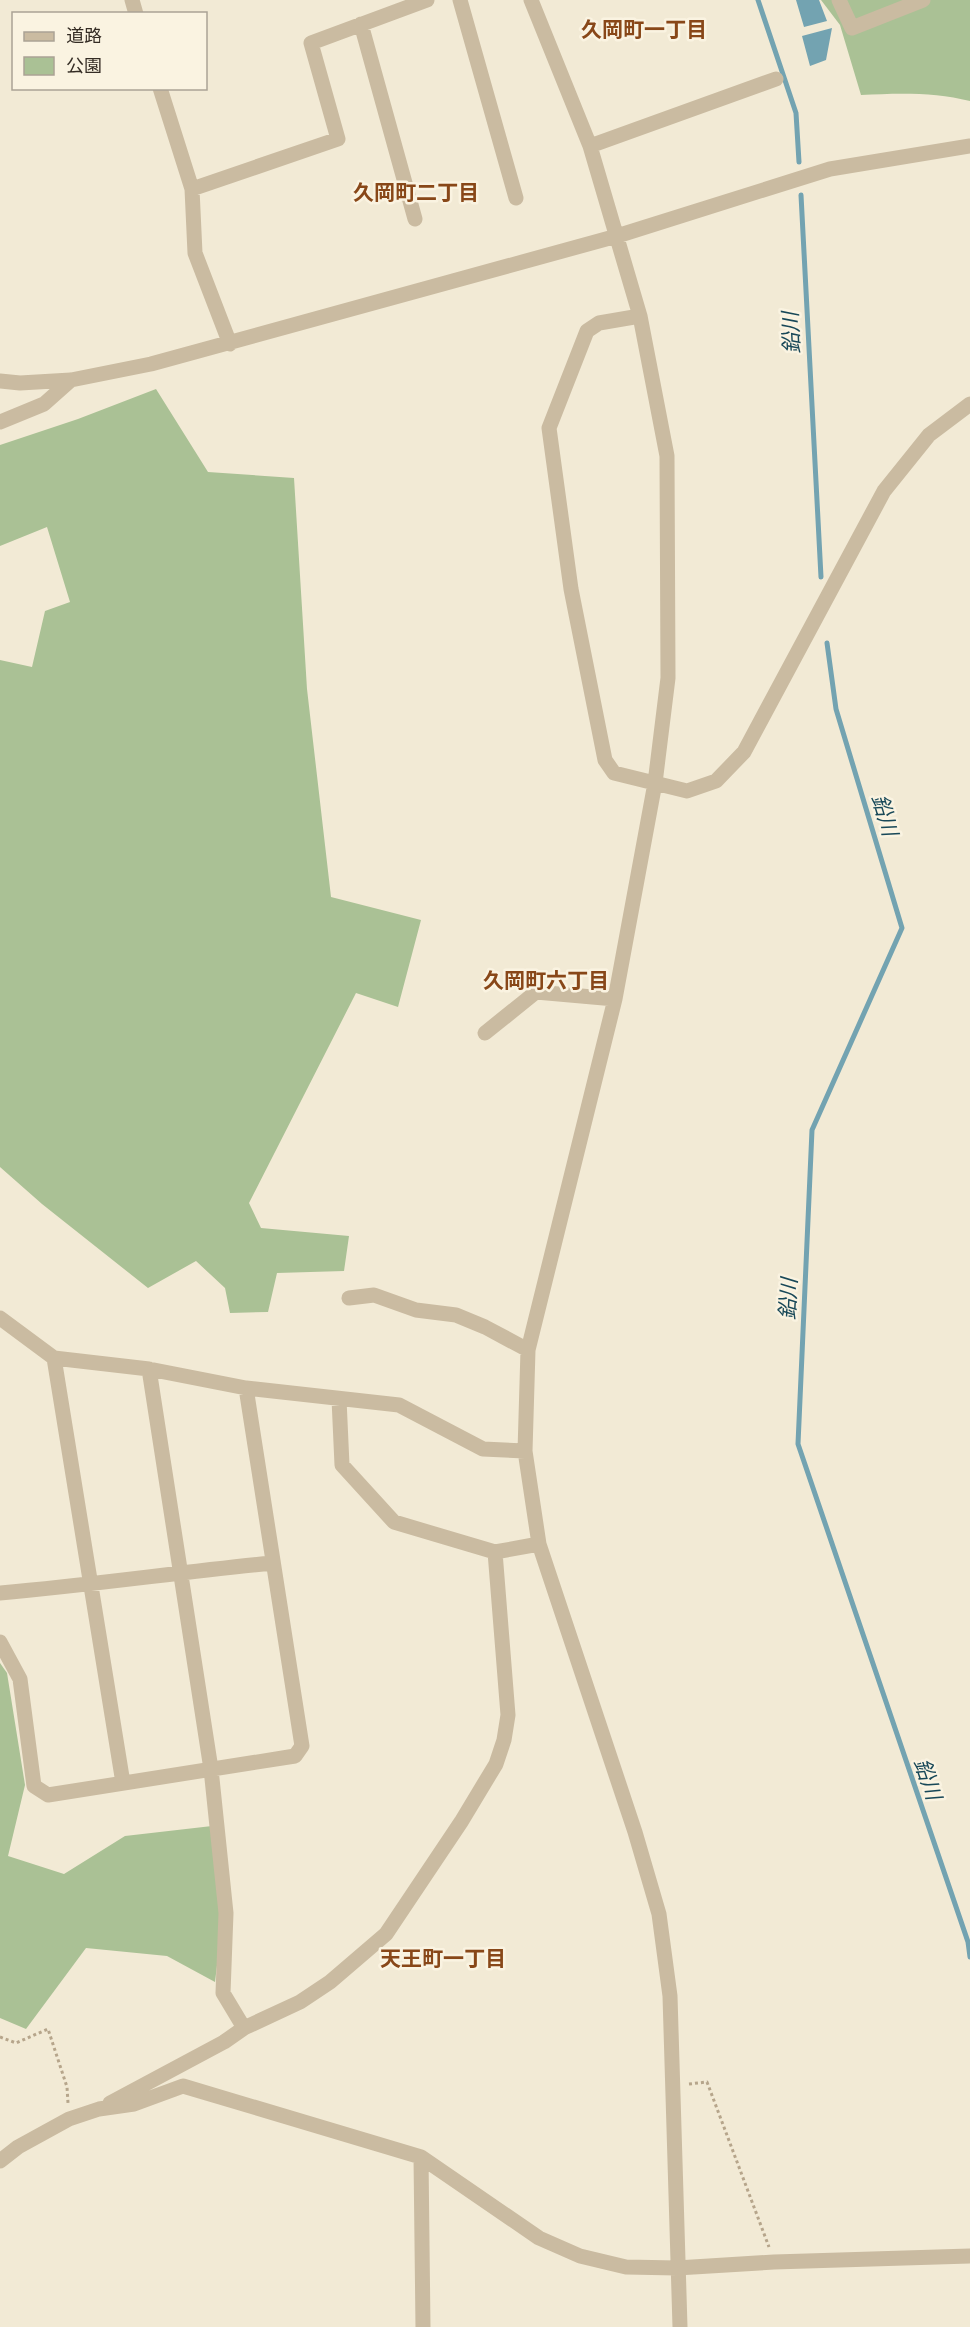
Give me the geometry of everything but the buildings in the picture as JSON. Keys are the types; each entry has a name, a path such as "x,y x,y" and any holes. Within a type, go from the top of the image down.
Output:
{"street":[{"path":"192,189 338,139 311,43 427,0"},
{"path":"460,0 516,198"},
{"path":"531,0 590,146 617,236 640,316 667,456 669,678 655,783 615,999 528,1350 525,1451 539,1544 635,1832 659,1914 670,1996 680,2327"},
{"path":"839,0 852,28 923,0"},
{"path":"361,24 415,219"},
{"path":"590,146 776,79"},
{"path":"161,90 192,189 195,253 230,344"},
{"path":"0,381 20,383 71,380 152,364 617,236 830,169 970,146"},
{"path":"640,316 599,323 587,331 549,428 571,589 605,760 614,773 687,791 716,781 744,752 884,491 928,435 970,404"},
{"path":"0,422 44,404 71,380"},
{"path":"485,1034 536,992 615,999"},
{"path":"349,1298 374,1295 416,1310 456,1315 485,1326 528,1350"},
{"path":"0,1318 54,1358 149,1369 246,1388 399,1405 483,1449 525,1451"},
{"path":"54,1358 123,1783"},
{"path":"149,1369 211,1769 226,1912 223,1993 244,2028"},
{"path":"0,1642 20,1678 34,1786 48,1795 295,1756 302,1746 246,1388"},
{"path":"339,1399 342,1465 394,1522 495,1551 539,1544"},
{"path":"0,2161 18,2147 69,2120 99,2109 224,2042 244,2028 300,2002 330,1982 386,1934 461,1822 496,1764 504,1740 508,1715 495,1551"},
{"path":"0,1593 90,1585 182,1572 272,1563"},
{"path":"99,2109 134,2104 183,2086 421,2157 539,2238 580,2256 626,2267 677,2268 774,2262 970,2256"},
{"path":"421,2157 423,2327"}],"path":[{"path":"0,2037 16,2043 48,2029 67,2087 69,2120"},
{"path":"672,2085 707,2082 774,2262"}],"green space":[{"path":"821,0 970,0 970,101 930,95 861,95 840,25"},
{"path":"156,389 208,472 294,478 307,689 331,897 421,920 398,1007 356,993 249,1203 261,1228 349,1236 344,1271 277,1273 268,1312 230,1313 225,1288 196,1261 148,1288 42,1204 0,1167 0,660 32,667 45,611 70,602 47,527 0,546 0,445 78,419"},
{"path":"0,1663 7,1673 25,1785 8,1856 64,1874 125,1836 212,1826 223,1916 215,1982 167,1956 86,1948 26,2029 0,2018"}],"water":[{"path":"796,0 819,0 827,21 804,27"},
{"path":"832,28 826,60 810,66 802,36"}],"waterway":[{"name":"鉛川","path":"758,0 796,113 799,162"},
{"name":"鉛川","path":"801,195 821,577"},
{"name":"鉛川","path":"827,643 836,709 902,928 812,1130 798,1444 968,1942 970,1957"}],"district":[{"name":"久岡町一丁目","path":"644,29"},
{"name":"久岡町二丁目","path":"416,192"},
{"name":"久岡町六丁目","path":"546,980"},
{"name":"天王町一丁目","path":"443,1958"}]}
